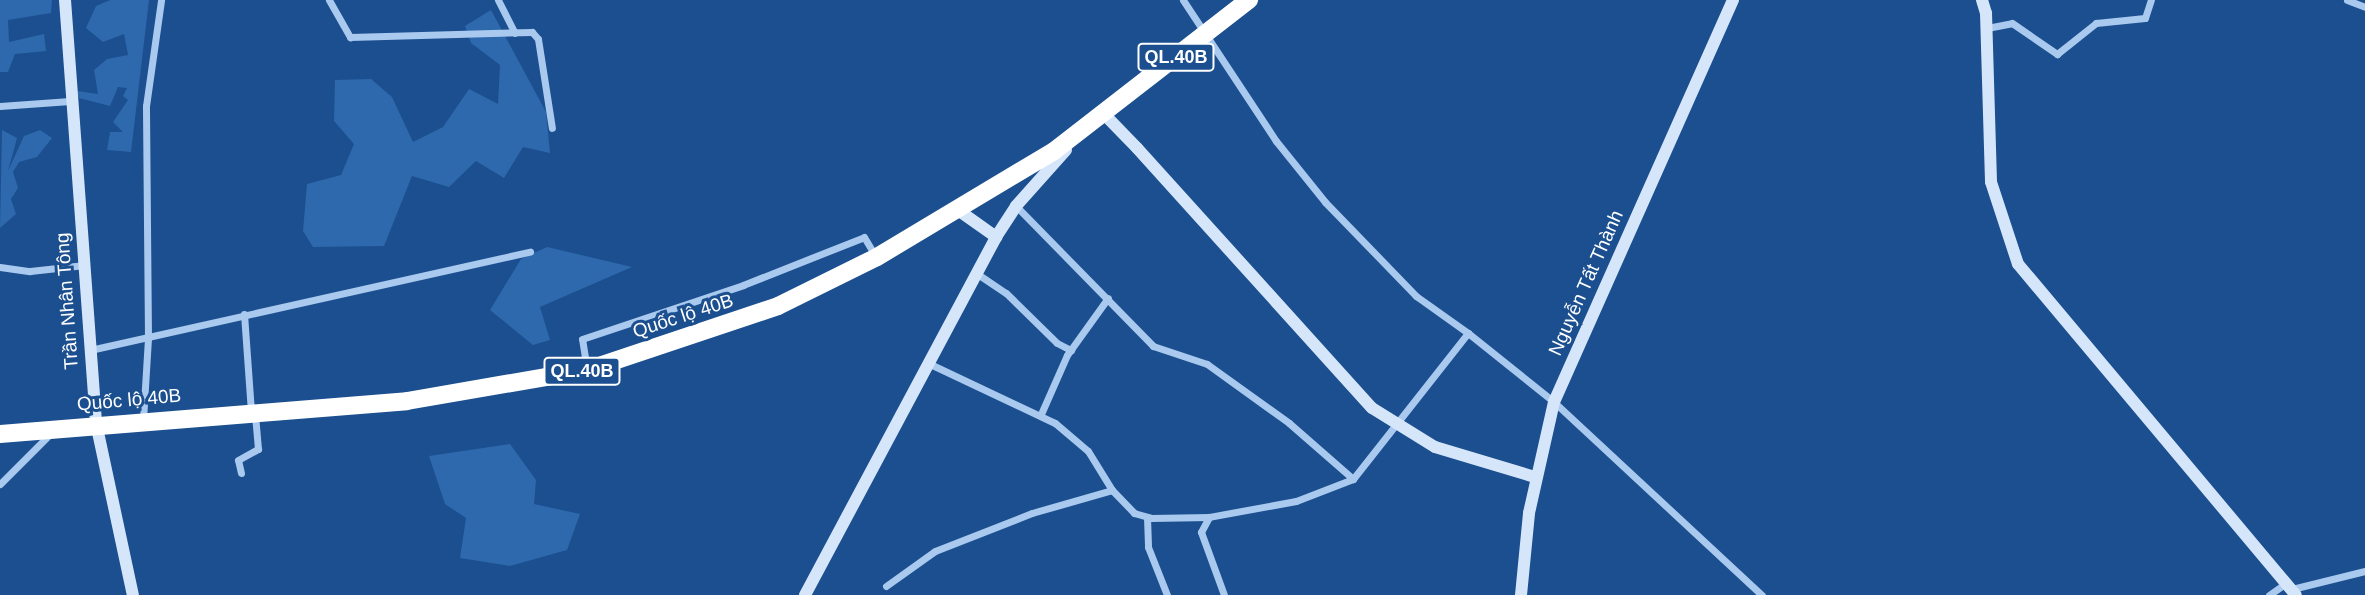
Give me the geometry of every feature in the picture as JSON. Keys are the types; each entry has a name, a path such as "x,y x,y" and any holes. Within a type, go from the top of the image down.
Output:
{"highway":[{"name":"Quốc lộ 40B","path":"0,435 143,420 407,401 587,370 778,306 877,257 1054,151 1249,0"}],"main road":[{"name":"Trần Nhân Tông","path":"65,0 70,101 96,424 115,528 133,595"},
{"name":"Nguyễn Tất Thành","path":"1521,595 1535,477 1554,402 1733,0"},
{"path":"1982,0 1987,28 1991,182 2018,264 2291,589"},
{"path":"805,595 996,237 1016,206 1103,113 1372,408 1445,451 1535,477"},
{"path":"958,210 996,237"}],"street":[{"path":"143,420 148,338 146,106 161,0"},
{"path":"329,0 350,37 531,32 538,39 552,128"},
{"path":"498,0 515,33"},
{"path":"1184,0 1276,141 1325,202 1416,296 1468,333 1554,402 1762,595"},
{"path":"1987,28 2012,23 2057,54 2096,23 2145,18 2151,0"},
{"path":"2352,1 2365,7"},
{"path":"0,106 70,101"},
{"path":"1016,206 1057,253 1108,298 1153,346 1207,364 1289,423 1353,479"},
{"path":"587,370 582,339 743,285 864,237 877,257"},
{"path":"90,350 530,252"},
{"path":"0,267 30,271 85,265"},
{"path":"976,274 1015,299 1057,343 1071,350"},
{"path":"1041,414 1071,350 1108,298"},
{"path":"241,473 238,460 258,449 244,314"},
{"path":"930,364 997,399 1041,414 1088,451 1112,490 1134,513 1147,517 1209,517 1296,501 1353,479 1468,333"},
{"path":"0,484 55,428"},
{"path":"886,586 909,565 944,547 1032,513 1112,490"},
{"path":"1147,517 1148,547 1167,595"},
{"path":"1209,517 1202,532 1224,595"},
{"path":"2269,595 2365,571"}],"shaded area":[{"path":"0,0 52,0 51,13 8,20 9,42 44,34 46,51 15,54 8,72 0,72"},
{"path":"110,0 149,0 131,152 107,150 110,132 123,132 113,122 128,100 123,96 127,88 118,87 110,106 79,98 77,91 98,94 94,70 107,59 128,55 124,34 103,42 86,28 96,6"},
{"path":"491,10 546,112 550,153 523,147 504,178 476,161 449,187 412,176 384,246 313,247 303,231 307,184 341,175 354,144 334,121 335,80 371,79 392,97 413,142 443,127 469,89 498,104 500,65 471,43 465,26"},
{"path":"2,130 17,138 8,171 24,136 40,130 52,138 37,157 19,162 13,172 18,188 11,199 16,214 0,228"},
{"path":"547,247 632,267 540,307 550,340 533,345 490,310 521,259"},
{"path":"510,444 536,480 534,504 580,514 567,550 510,566 460,558 466,518 445,504 429,456"}]}
